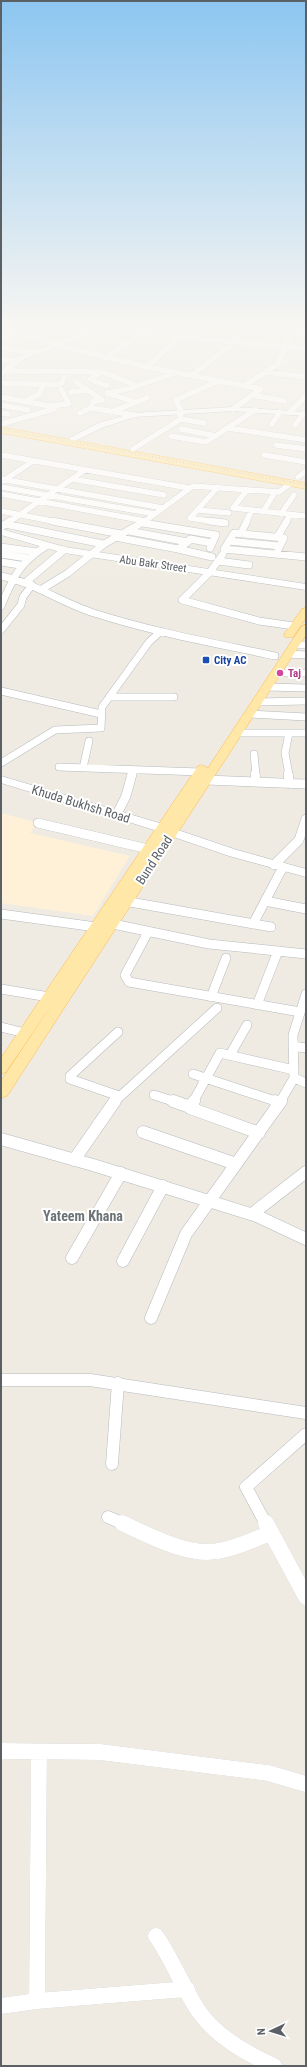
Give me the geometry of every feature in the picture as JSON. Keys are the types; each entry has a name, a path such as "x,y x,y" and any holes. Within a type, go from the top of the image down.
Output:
{"main road":[{"path":"1,424 72,439 298,480 306,486"},
{"path":"1,430 298,480"},
{"name":"Bund Road","path":"203,776 237,733 291,649 303,627 306,610"},
{"name":"Bund Road","path":"1,1069 96,927 122,900 203,776 275,656 303,627"},
{"name":"Bund Road","path":"1,1093 112,924 122,900 148,849 167,830"}],"street":[{"path":"72,439 101,425 113,421"},
{"path":"133,449 172,421"},
{"path":"200,421 204,423"},
{"path":"171,436 206,442 238,421"},
{"path":"295,426 298,421"},
{"path":"228,428 306,440"},
{"path":"181,429 216,436"},
{"path":"1,433 10,432"},
{"path":"276,445 306,449"},
{"path":"1,455 189,488"},
{"path":"264,455 306,462"},
{"path":"2,480 33,461"},
{"path":"2,528 19,514 85,470"},
{"path":"42,589 92,555 103,544 144,522 189,488 197,485 275,492 282,491 298,480 306,471"},
{"path":"14,474 170,503"},
{"path":"87,516 136,478"},
{"path":"72,479 164,495"},
{"path":"2,480 163,508"},
{"path":"1,487 155,514"},
{"path":"218,487 199,510 190,518 225,523"},
{"path":"247,490 233,508 306,516"},
{"path":"275,492 281,514"},
{"path":"1,494 216,535 211,545 190,539 178,549"},
{"path":"263,512 294,495"},
{"path":"199,510 229,513"},
{"path":"242,531 252,510"},
{"path":"1,511 178,549 215,559 249,565"},
{"path":"279,534 290,515"},
{"path":"2,528 103,544"},
{"name":"Abu Bakr Street","path":"2,528 46,546 64,550 306,587"},
{"path":"129,531 188,542"},
{"path":"276,554 280,546 229,541 225,549 306,557"},
{"path":"1,606 5,589 20,565 27,558 46,546"},
{"path":"1,547 37,552"},
{"path":"1,630 21,606 29,583 64,550"},
{"path":"1,554 27,558"},
{"path":"223,554 215,559 210,572 182,600 259,621 303,627"},
{"path":"1,562 20,565"},
{"path":"1,576 29,583 91,612 160,632 275,656"},
{"path":"1,764 55,730 61,728 94,730 101,728 102,707 149,642 160,632"},
{"path":"291,649 306,645"},
{"path":"291,649 306,655"},
{"path":"276,673 306,673"},
{"path":"266,687 306,688"},
{"path":"1,691 101,714"},
{"path":"109,697 174,697"},
{"path":"249,714 302,717 295,701"},
{"path":"257,702 306,701"},
{"path":"237,733 306,733"},
{"path":"289,733 284,753 290,784"},
{"path":"83,768 88,741"},
{"path":"254,754 256,782"},
{"path":"59,767 133,770 256,782 306,784"},
{"path":"117,814 126,796 133,770"},
{"name":"Khuda Bukhsh Road","path":"1,779 117,814 279,866 306,873"},
{"path":"253,924 265,901 279,866 304,833 306,820"},
{"path":"38,823 148,849"},
{"path":"122,900 271,927"},
{"path":"265,901 306,909"},
{"path":"1,914 96,927"},
{"path":"112,924 209,944 306,954"},
{"path":"148,932 126,975 126,980 129,982 302,1014"},
{"path":"257,1005 278,951"},
{"path":"211,997 226,958"},
{"path":"1,989 49,997"},
{"path":"151,1318 186,1234 280,1103 294,1074 293,1035 302,1014 306,994"},
{"path":"74,1160 119,1096 140,1080 217,1008"},
{"path":"230,1056 247,1025"},
{"path":"1,1027 25,1033"},
{"path":"118,1032 70,1076 70,1079 72,1081 119,1096"},
{"path":"293,1046 306,1048"},
{"path":"190,1107 220,1053 294,1074 306,1083"},
{"path":"192,1074 280,1103"},
{"path":"154,1095 259,1133"},
{"path":"143,1132 236,1164"},
{"path":"1,1139 121,1173 252,1214 304,1236"},
{"path":"252,1214 306,1172"},
{"path":"72,1258 121,1173"},
{"path":"123,1261 162,1186"},
{"path":"1,1380 90,1380 118,1383 306,1413"},
{"path":"112,1464 118,1383"},
{"path":"306,1434 246,1487 306,1597"},
{"path":"108,1517 182,1547 201,1552 214,1552 271,1533"},
{"path":"1,1749 39,1752 108,1753 268,1773 306,1784"},
{"path":"37,2001 39,1752"},
{"path":"156,1936 166,1949 200,2014 237,2047 274,2066"},
{"path":"1,2006 37,2001 187,1989"}],"shaded area":[{"path":"1,813 38,823 30,833 130,856 93,916 1,903"}],"railway":[{"path":"1,429 306,485"}],"place":[{"name":"City AC","path":"206,660"},
{"name":"Taj","path":"280,673"}],"district":[{"name":"Yateem Khana","path":"83,1216"}]}
